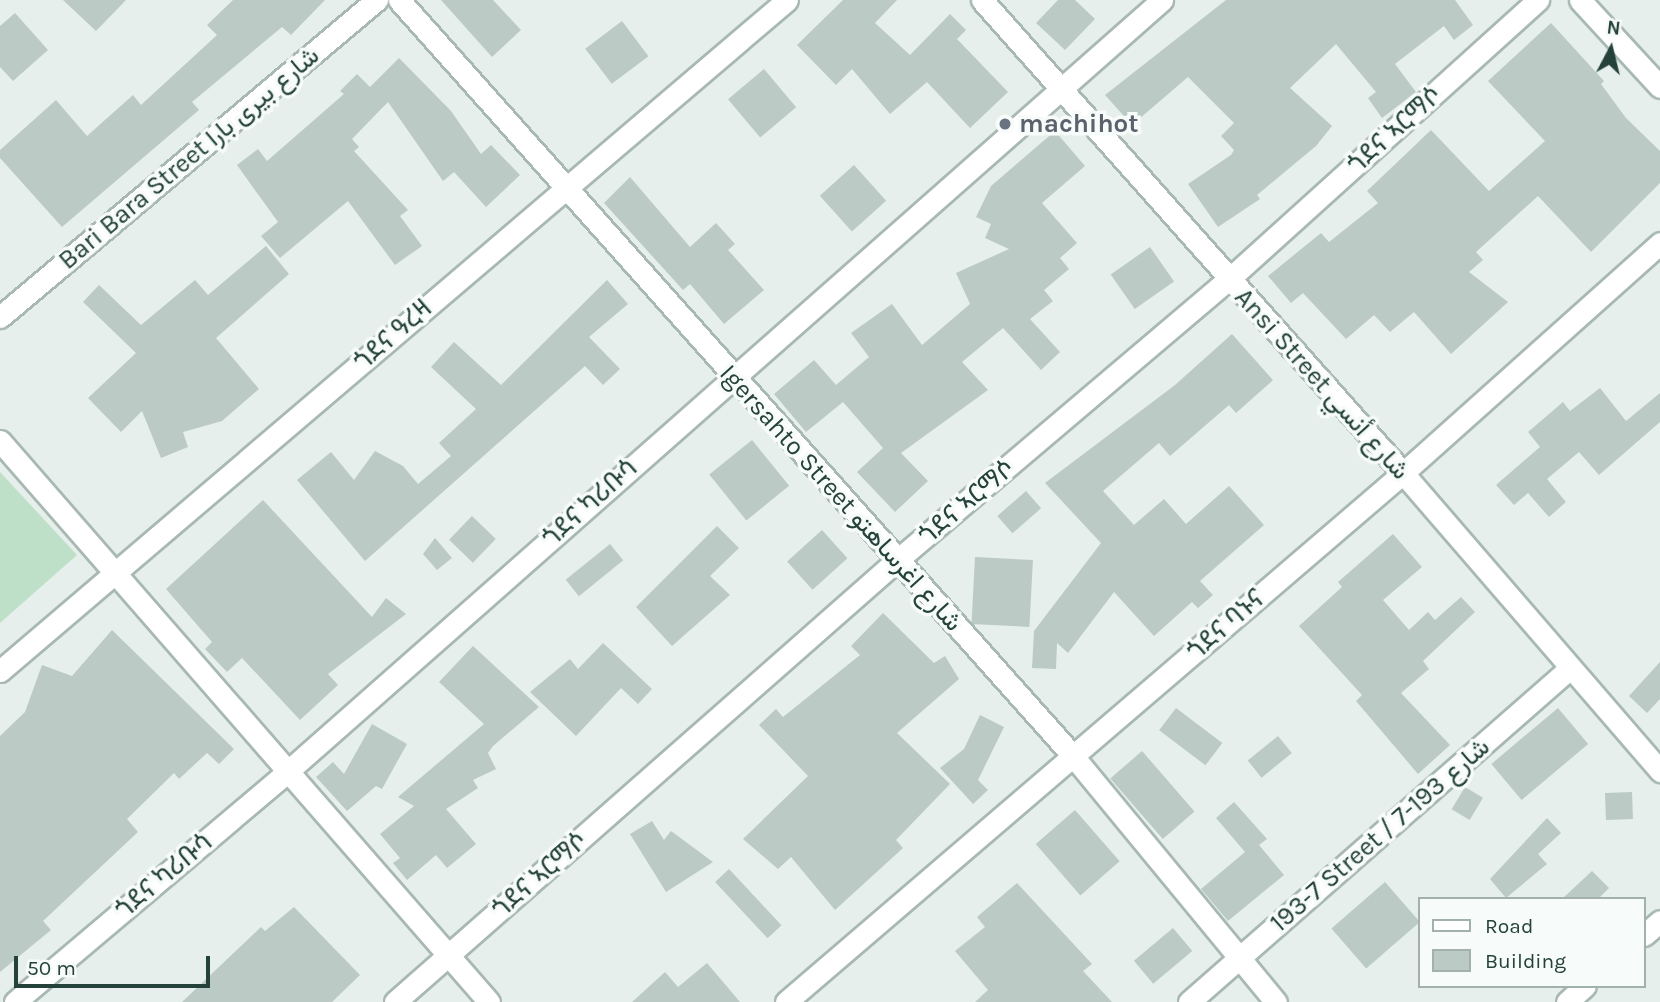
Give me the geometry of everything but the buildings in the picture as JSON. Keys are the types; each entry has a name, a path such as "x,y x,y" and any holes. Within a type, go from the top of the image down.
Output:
{"street":[{"name":"Bari Bara Street شارع بيرى بارا","path":"0,317 377,0"},
{"name":"Igersahto Street شارع اغرساهتو","path":"399,0 895,562 1073,756 1276,1002"},
{"name":"ጎደና ዓረዛ","path":"0,671 115,575 564,186 787,0"},
{"name":"Ansi Street شارع أنسي","path":"982,0 1228,280 1403,473 1660,771"},
{"name":"ጎደና ካሪቡሳ","path":"15,1002 287,772 733,376 1163,0"},
{"name":"ጎደና ኣርማሶ","path":"395,1002 895,562 1228,280 1538,0"},
{"path":"1580,0 1660,87"},
{"name":"ጎደና ባኑና","path":"786,1002 1403,473 1660,243"},
{"path":"0,441 489,1002"},
{"name":"193-7 Street / شارع 193-7","path":"1189,1002 1570,667"},
{"path":"1646,933 1660,921"},
{"path":"1567,1002 1583,988"}],"green space":[{"path":"0,472 77,555 0,623"}],"place":[{"name":"machihot","path":"1005,124"}]}
